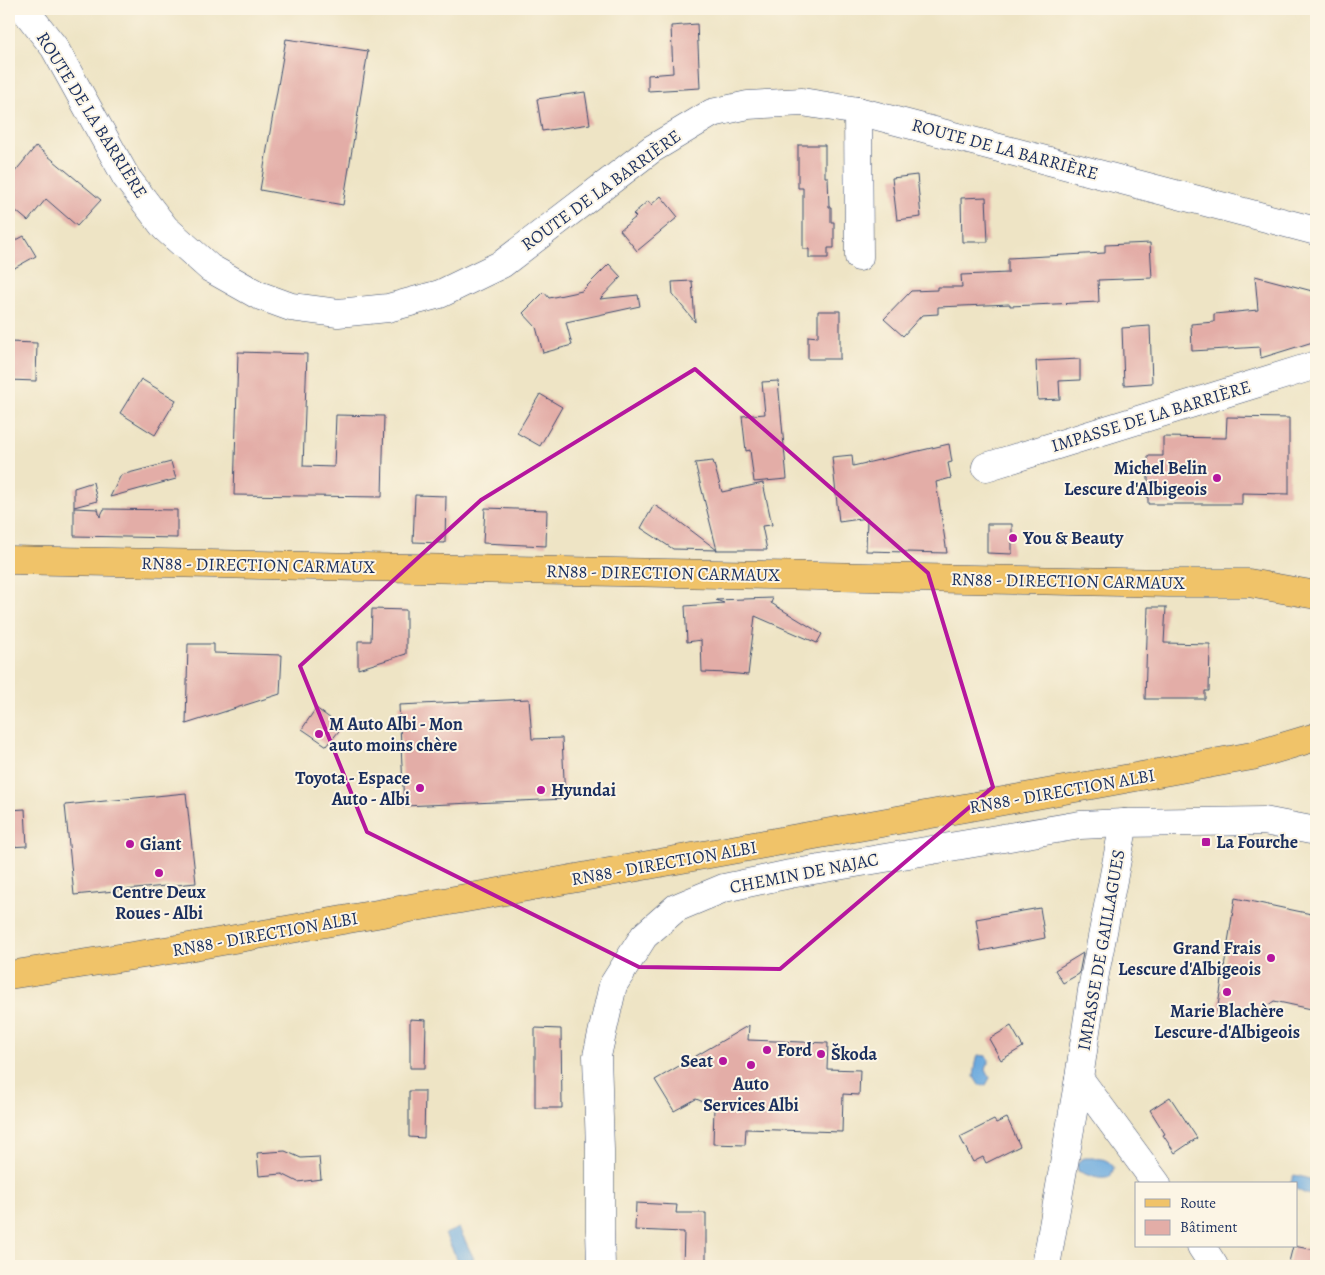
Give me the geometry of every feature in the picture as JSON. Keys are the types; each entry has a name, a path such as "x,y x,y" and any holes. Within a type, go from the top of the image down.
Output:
{"main road":[{"name":"RN88 - DIRECTION CARMAUX","path":"9,560 1159,583 1249,583 1316,595"},
{"name":"RN88 - DIRECTION ALBI","path":"9,975 183,948 368,916 1194,767 1252,756 1316,737"}],"street":[{"name":"ROUTE DE LA BARRIÈRE","path":"24,9 54,47 126,177 165,228 210,268 258,295 291,307 338,313 388,308 440,294 502,264 652,149 712,113 748,105 802,102 858,111 1316,230"},
{"path":"858,111 859,257"},
{"name":"IMPASSE DE LA BARRIÈRE","path":"986,467 1316,365"},
{"name":"CHEMIN DE NAJAC","path":"601,1266 597,1056 613,985 644,936 676,908 724,888 790,874 1080,825 1264,822 1316,831"},
{"name":"IMPASSE DE GAILLAGUES","path":"1046,1266 1080,1078 1093,984 1124,823"},
{"path":"1080,1078 1156,1182"},
{"path":"1202,1248 1214,1266"}],"highlighted area":[{"path":"695,369 928,573 993,787 780,969 639,967 367,832 300,666 481,500"}],"water":[{"path":"978,1055 986,1056 989,1060 986,1070 990,1078 986,1085 979,1085 974,1077"},
{"path":"1081,1159 1102,1159 1112,1164 1114,1168 1110,1177 1098,1178 1078,1171 1077,1164"},
{"path":"1294,1175 1316,1180 1316,1196 1298,1190 1298,1182 1291,1182"},
{"path":"459,1228 474,1259 471,1260 469,1266 460,1265 445,1234"}],"building":[{"path":"697,24 700,88 648,91 648,75 673,73 671,26"},
{"path":"286,39 368,51 343,205 260,190"},
{"path":"585,92 590,124 542,131 537,99"},
{"path":"798,145 825,145 825,177 828,177 831,222 834,222 834,248 828,248 828,258 809,258 809,249 803,249 803,188 798,188"},
{"path":"36,146 101,200 77,226 46,199 28,221 9,205 9,179"},
{"path":"917,175 921,217 897,220 892,178"},
{"path":"661,196 678,217 637,251 620,230 636,217 633,214 648,201 651,205"},
{"path":"986,197 988,242 962,242 961,198"},
{"path":"24,236 36,256 9,271 9,244"},
{"path":"1150,243 1152,278 1098,280 1099,302 938,307 938,314 922,315 903,336 884,319 911,291 937,290 937,287 962,287 961,275 1008,273 1008,258 1105,253 1105,245"},
{"path":"609,264 621,277 600,299 638,295 640,306 566,322 572,345 543,353 536,327 523,313 544,292 549,298 582,291"},
{"path":"1255,276 1316,292 1316,341 1261,358 1260,347 1192,351 1191,324 1214,322 1214,314 1258,310"},
{"path":"692,281 695,322 673,295 672,282"},
{"path":"818,311 840,311 840,359 808,359 808,336 818,337"},
{"path":"1150,326 1152,383 1124,385 1122,328"},
{"path":"9,342 37,343 36,381 9,380"},
{"path":"238,352 307,354 303,466 334,467 336,415 384,416 382,497 234,495"},
{"path":"1080,359 1080,380 1059,381 1060,399 1038,400 1036,361"},
{"path":"141,379 176,400 155,435 120,413"},
{"path":"778,381 787,479 754,482 750,450 746,451 742,416 765,414 762,382"},
{"path":"540,394 562,407 540,446 517,433"},
{"path":"1227,417 1289,418 1289,494 1242,493 1242,504 1148,504 1148,456 1163,456 1163,437 1226,438"},
{"path":"949,444 952,462 948,463 951,478 936,482 947,553 866,551 867,518 839,522 832,457 852,455 853,466"},
{"path":"713,461 722,492 763,483 772,525 762,526 767,550 717,550 695,463"},
{"path":"171,462 176,479 110,497 121,475"},
{"path":"93,482 97,501 74,507 74,488"},
{"path":"415,495 446,496 445,543 413,542"},
{"path":"654,505 672,516 717,550 673,549 641,528"},
{"path":"74,508 98,509 100,517 104,509 177,510 177,538 74,536"},
{"path":"485,508 547,510 546,546 483,543"},
{"path":"987,524 1012,524 1012,554 987,553"},
{"path":"773,598 771,603 822,634 817,643 755,616 748,675 702,672 701,640 687,642 685,606 724,603 716,600"},
{"path":"1148,607 1166,607 1164,643 1210,644 1209,691 1205,691 1205,699 1145,699"},
{"path":"372,609 406,610 406,654 358,669 358,641 371,641"},
{"path":"188,644 214,644 214,653 282,655 280,694 186,724"},
{"path":"529,699 532,739 562,738 565,799 404,806 399,705"},
{"path":"316,708 342,727 327,746 302,729"},
{"name":"Giant","path":"186,793 196,883 74,895 65,805"},
{"path":"25,809 27,846 9,847 9,810"},
{"name":"Grand Frais Lescure d'Albigeois","path":"1235,898 1316,915 1316,1010 1274,1001 1250,1018 1217,1012"},
{"path":"1040,908 1045,938 981,951 976,919"},
{"path":"1083,953 1079,974 1063,983 1055,970"},
{"path":"410,1019 426,1020 425,1068 410,1068"},
{"path":"749,1025 748,1040 828,1043 827,1069 860,1070 859,1095 843,1094 842,1132 746,1129 745,1145 713,1144 714,1106 696,1099 674,1111 655,1080"},
{"path":"1011,1026 1023,1047 1001,1060 989,1039"},
{"path":"535,1028 561,1029 562,1108 535,1108"},
{"path":"409,1091 425,1091 424,1138 409,1137"},
{"path":"1170,1097 1197,1138 1175,1153 1150,1110"},
{"path":"1007,1118 1020,1146 986,1163 983,1157 973,1162 960,1137 994,1120 996,1123"},
{"path":"285,1151 301,1158 319,1157 321,1179 298,1182 282,1174 259,1176 257,1153"},
{"path":"636,1203 677,1205 676,1213 706,1213 706,1266 683,1266 684,1232 635,1230"},
{"path":"1298,1247 1316,1250 1316,1266 1288,1266 1292,1248"}],"place":[{"name":"Michel Belin Lescure d'Albigeois","path":"1217,478"},
{"name":"You & Beauty","path":"1013,538"},
{"name":"M Auto Albi - Mon auto moins chère","path":"319,734"},
{"name":"Toyota - Espace Auto - Albi","path":"420,788"},
{"name":"Hyundai","path":"541,790"},
{"name":"La Fourche","path":"1206,842"},
{"name":"Giant","path":"130,844"},
{"name":"Centre Deux Roues - Albi","path":"159,873"},
{"name":"Grand Frais Lescure d'Albigeois","path":"1271,958"},
{"name":"Marie Blachère Lescure-d'Albigeois","path":"1227,992"},
{"name":"Ford","path":"767,1050"},
{"name":"Škoda","path":"821,1054"},
{"name":"Seat","path":"723,1061"},
{"name":"Auto Services Albi","path":"751,1065"}]}
